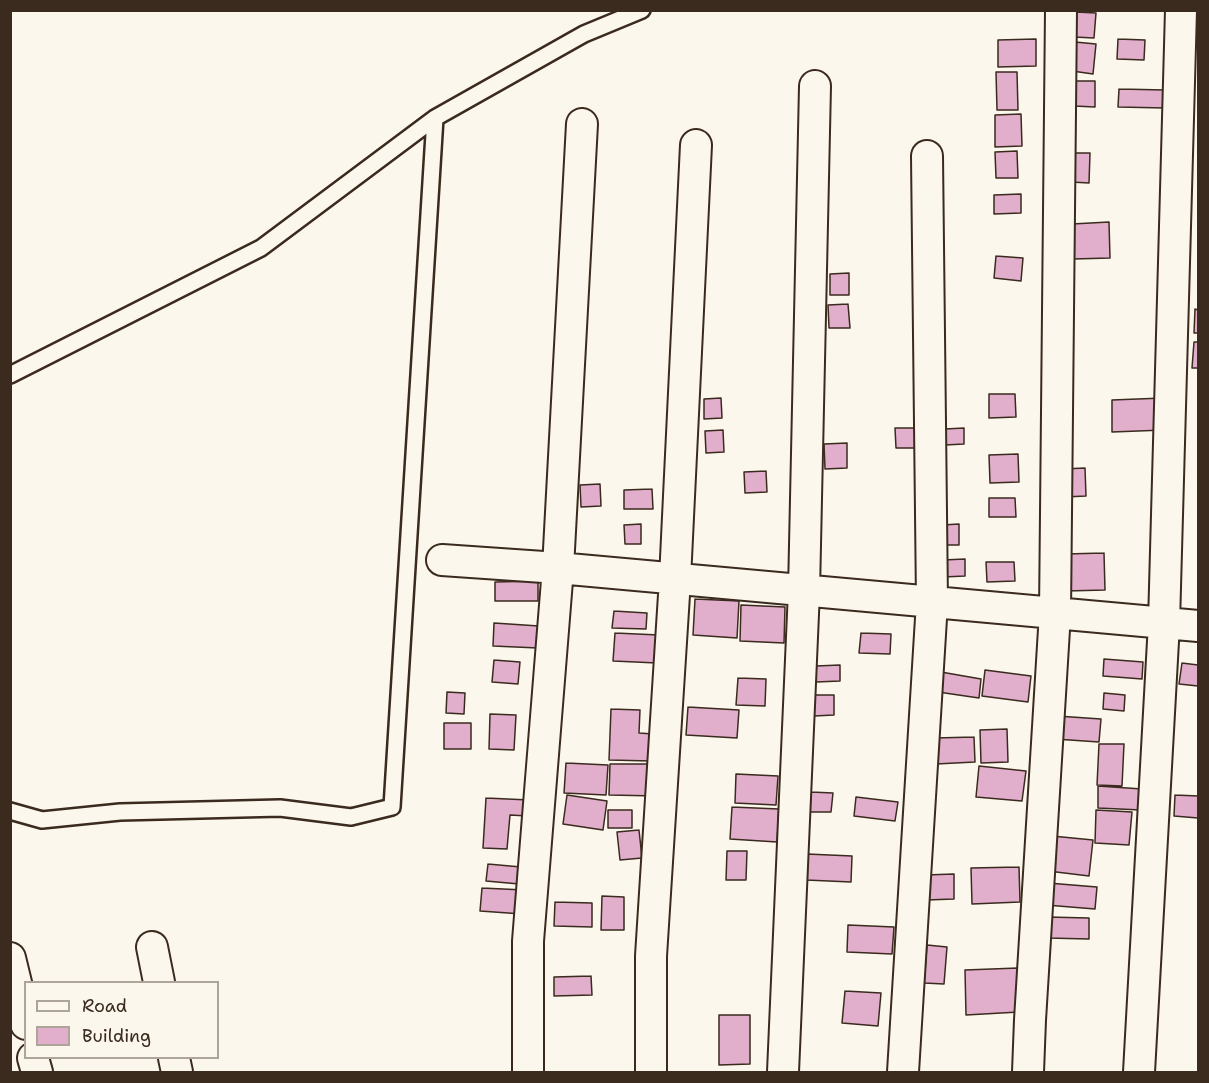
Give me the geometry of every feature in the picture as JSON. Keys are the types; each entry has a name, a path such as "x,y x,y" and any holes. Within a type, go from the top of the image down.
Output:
{"street":[{"path":"1028,1072 1055,613 1061,10"},
{"path":"1139,1072 1164,623 1181,10"},
{"path":"783,1072 804,591 815,86"},
{"path":"528,1072 528,941 558,568 582,124"},
{"path":"651,1072 651,956 675,579 696,145"},
{"path":"903,1072 932,602 927,156"},
{"path":"442,560 558,568 1198,626"},
{"path":"152,947 159,981"},
{"path":"10,958 24,1016"}],"lane":[{"path":"10,375 261,248 435,118 584,34 642,10"},
{"path":"10,811 42,820 120,812 280,808 351,817 392,807 435,118"}],"building":[{"path":"1076,12 1096,13 1094,38 1074,37"},
{"path":"1036,39 1036,66 998,67 998,40"},
{"path":"1118,39 1145,40 1144,60 1117,59"},
{"path":"1075,42 1096,44 1093,74 1072,71"},
{"path":"996,72 1017,72 1018,110 997,110"},
{"path":"1074,81 1095,81 1095,107 1074,106"},
{"path":"1119,89 1165,90 1165,108 1118,107"},
{"path":"1021,114 1022,146 995,147 995,115"},
{"path":"1017,151 1018,178 996,178 995,152"},
{"path":"1073,153 1090,153 1089,183 1071,182"},
{"path":"1021,194 1021,213 994,214 994,195"},
{"path":"1109,222 1110,258 1073,259 1072,224"},
{"path":"996,256 1023,258 1021,281 994,278"},
{"path":"849,273 849,295 830,295 830,274"},
{"path":"848,304 850,328 829,328 828,305"},
{"path":"1195,309 1198,310 1198,333 1194,333"},
{"path":"1194,342 1198,342 1198,368 1192,368"},
{"path":"989,394 1015,394 1016,417 989,418"},
{"path":"721,398 722,418 704,419 704,399"},
{"path":"1163,398 1164,430 1112,432 1112,400"},
{"path":"895,428 915,428 916,448 896,448"},
{"path":"964,428 964,444 945,445 945,429"},
{"path":"723,430 724,452 706,453 705,431"},
{"path":"847,443 847,468 825,469 824,444"},
{"path":"1018,454 1019,482 990,483 989,455"},
{"path":"1085,468 1086,496 1064,497 1063,469"},
{"path":"766,471 767,492 745,493 744,472"},
{"path":"600,484 601,506 581,507 580,485"},
{"path":"652,489 653,509 624,509 624,490"},
{"path":"989,498 1015,498 1016,517 989,517"},
{"path":"641,524 641,544 625,544 624,525"},
{"path":"959,524 959,545 942,545 942,525"},
{"path":"1104,553 1105,590 1066,591 1065,554"},
{"path":"965,559 965,576 943,577 943,560"},
{"path":"986,562 1014,562 1015,581 987,582"},
{"path":"538,581 538,601 495,601 495,582"},
{"path":"695,599 739,601 737,638 693,635"},
{"path":"741,605 785,607 784,643 740,641"},
{"path":"614,611 647,613 646,629 612,628"},
{"path":"494,623 539,626 538,648 493,646"},
{"path":"615,633 659,635 657,663 613,661"},
{"path":"861,633 891,634 890,654 859,653"},
{"path":"1104,659 1143,662 1142,679 1103,676"},
{"path":"494,660 520,662 518,684 492,682"},
{"path":"1182,663 1198,665 1198,686 1179,684"},
{"path":"840,665 840,681 816,682 816,666"},
{"path":"985,670 1031,676 1028,702 982,696"},
{"path":"941,672 981,679 979,698 938,692"},
{"path":"738,678 766,679 765,706 736,705"},
{"path":"447,692 465,693 464,714 446,713"},
{"path":"1104,693 1125,695 1124,711 1103,709"},
{"path":"814,695 834,695 834,715 814,716"},
{"path":"688,707 739,710 737,738 686,735"},
{"path":"611,709 640,710 639,733 653,734 651,761 609,760"},
{"path":"490,714 516,715 514,750 489,749"},
{"path":"1057,716 1101,719 1099,742 1055,739"},
{"path":"444,723 471,723 471,749 444,749"},
{"path":"1007,729 1008,762 981,763 980,730"},
{"path":"974,737 975,762 936,764 935,738"},
{"path":"1099,744 1124,744 1122,786 1097,785"},
{"path":"566,763 608,765 606,795 564,793"},
{"path":"610,764 657,764 657,796 609,795"},
{"path":"979,766 1026,771 1022,801 976,797"},
{"path":"736,774 778,776 776,805 735,803"},
{"path":"1098,786 1142,789 1141,810 1098,808"},
{"path":"811,792 833,793 831,812 810,812"},
{"path":"567,795 607,801 603,830 563,824"},
{"path":"1175,795 1198,796 1198,818 1174,816"},
{"path":"856,797 898,802 895,821 854,816"},
{"path":"486,798 529,800 528,816 510,815 507,849 483,848"},
{"path":"732,807 779,809 777,842 730,839"},
{"path":"608,810 632,810 632,828 608,828"},
{"path":"1096,810 1132,812 1129,845 1095,843"},
{"path":"639,830 642,858 620,860 617,832"},
{"path":"1052,836 1093,840 1089,876 1048,871"},
{"path":"727,851 747,851 746,880 726,880"},
{"path":"807,854 852,856 851,882 806,880"},
{"path":"488,864 521,867 519,884 486,881"},
{"path":"1019,867 1020,902 972,904 971,868"},
{"path":"954,874 954,899 926,900 925,875"},
{"path":"1048,883 1097,887 1095,909 1046,905"},
{"path":"482,888 524,890 522,914 480,911"},
{"path":"602,896 624,897 624,930 601,930"},
{"path":"555,902 592,903 592,927 554,926"},
{"path":"1047,917 1089,918 1089,939 1047,938"},
{"path":"848,925 894,927 892,954 847,952"},
{"path":"927,945 947,947 944,984 924,983"},
{"path":"1018,968 1019,1012 966,1015 965,970"},
{"path":"591,976 592,995 554,996 554,977"},
{"path":"845,991 881,993 878,1026 842,1023"},
{"path":"719,1015 750,1015 750,1064 719,1065"}]}
